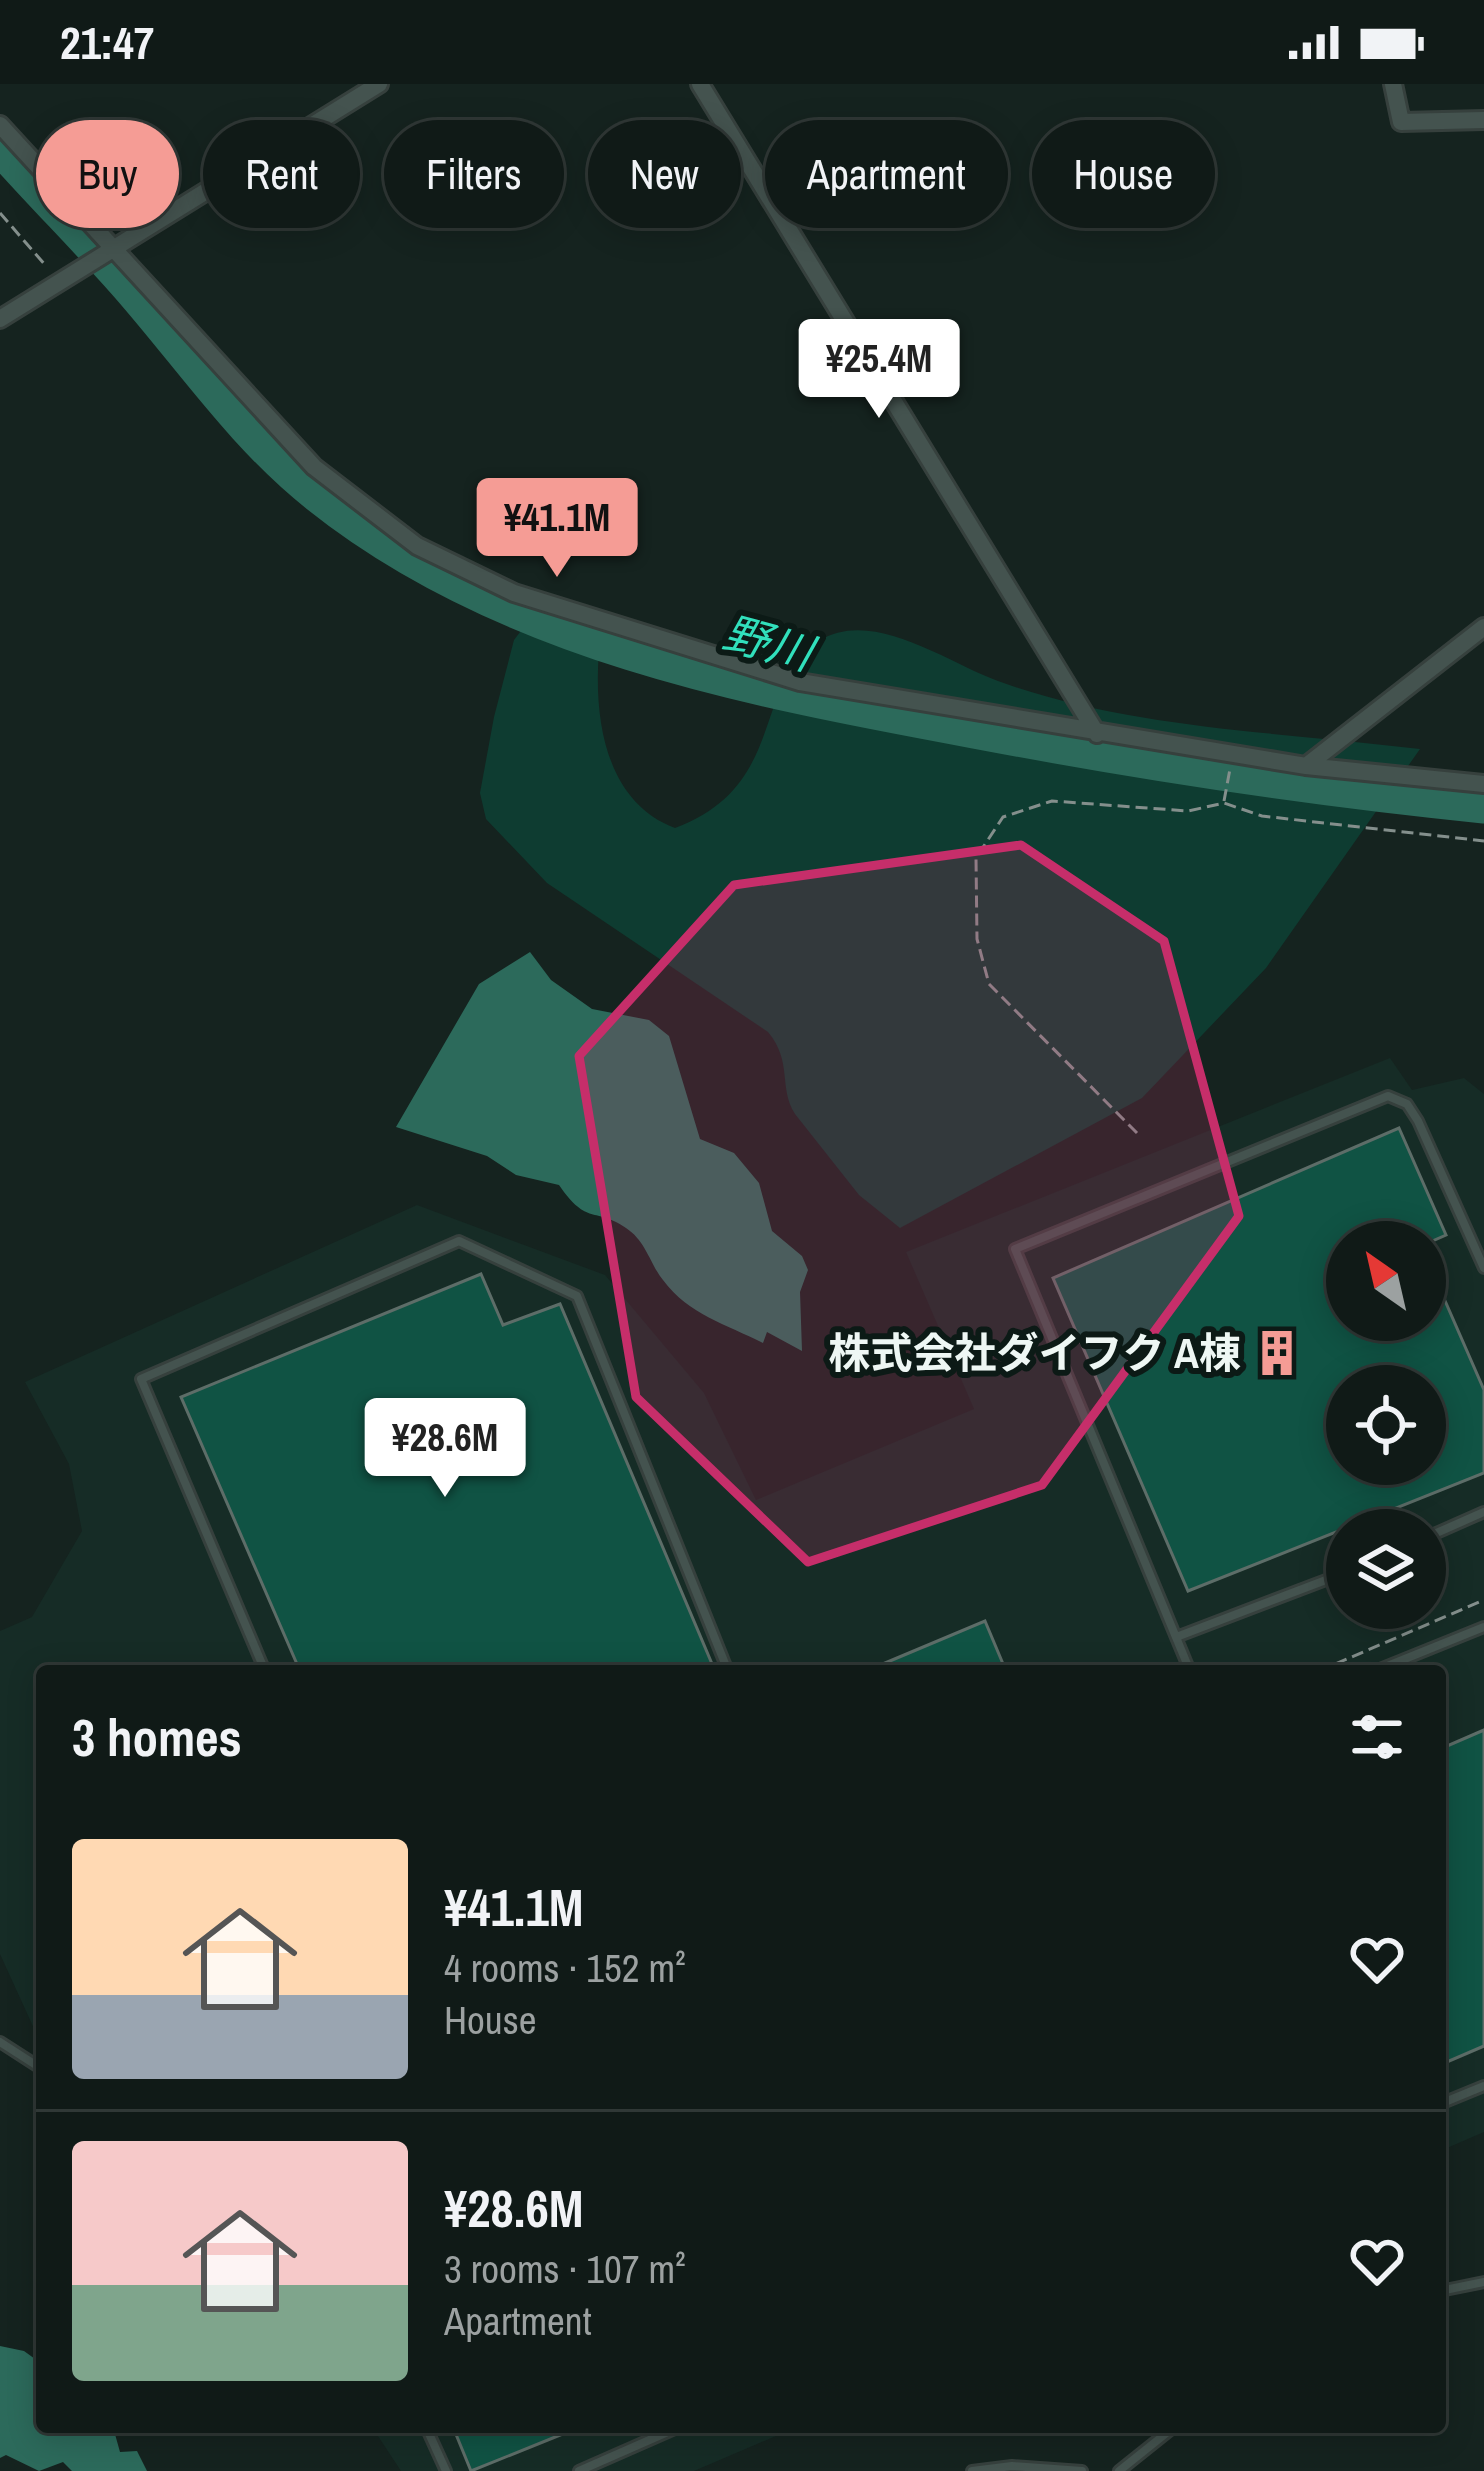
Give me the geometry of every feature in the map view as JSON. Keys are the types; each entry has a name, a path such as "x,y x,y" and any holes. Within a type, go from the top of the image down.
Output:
{"street":[{"path":"0,319 379,84"},
{"path":"700,84 1097,734"},
{"path":"1393,84 1401,122 1484,120"},
{"path":"0,125 314,467 417,547 458,568 554,607 800,682 1306,766 1484,784"},
{"path":"1306,766 1484,627"}],"lane":[{"path":"1188,1665 1015,1249 1388,1096 1407,1104 1418,1120 1484,1268"},
{"path":"262,1665 141,1378 459,1241 577,1296 726,1665"},
{"path":"1446,1528 1484,1511"},
{"path":"1179,1636 1326,1580"},
{"path":"1390,1665 1484,1627"},
{"path":"0,2042 36,2065"},
{"path":"1446,2102 1484,2086"},
{"path":"1446,2290 1484,2282"},
{"path":"429,2433 446,2471"},
{"path":"579,2471 665,2433"},
{"path":"1119,2471 1166,2433"},
{"path":"972,2471 1012,2466 1082,2471"}],"path":[{"path":"0,213 61,283"},
{"path":"1224,803 1233,754"},
{"path":"1137,1133 988,984 977,939 976,858 1003,817 1052,801 1189,811 1224,803 1262,816 1484,841"},
{"path":"1333,1665 1484,1600"}],"highlighted area":[{"path":"1021,845 1164,941 1239,1216 1042,1485 808,1562 636,1397 579,1056 734,885"}],"shaded area":[{"path":"565,599 584,605 601,631 600,716 615,771 649,814 675,828 711,810 736,787 798,660 819,641 840,632 886,634 998,681 1100,709 1206,727 1420,749 1266,968 1142,1098 900,1228 859,1195 795,1114 780,1054 768,1032 547,883 486,819 480,793 514,640 542,603"},
{"path":"530,952 551,980 592,1009 649,1020 669,1036 700,1139 734,1153 759,1183 772,1231 802,1256 808,1270 800,1292 802,1351 767,1332 763,1343 696,1310 663,1280 633,1233 577,1206 559,1185 516,1175 487,1156 396,1127 479,984"},
{"path":"1390,1058 1412,1090 1464,1078 1484,1094 1484,2132 1446,2148 1446,1665 36,1665 36,2033 0,1954 0,1631 32,1617 82,1531 69,1464 25,1382 417,1205 605,1275 704,1393 756,1500 974,1409 906,1252"},
{"path":"0,2346 24,2351 36,2360 36,2433 115,2433 120,2452 137,2451 147,2471 72,2471 63,2462 39,2471 6,2455 0,2458"},
{"path":"376,2433 783,2433 694,2471 401,2471"}],"building":[{"name":"株式会社ダイフク A棟","path":"1399,1128 1440,1221 1326,1221 1326,1341 1446,1341 1446,1303 1484,1390 1484,1473 1394,1509 1326,1509 1326,1536 1188,1591 1053,1278"},
{"path":"481,1274 503,1325 560,1304 712,1665 297,1665 181,1397"},
{"path":"985,1621 1003,1665 880,1665"},
{"path":"1484,1730 1484,2046 1446,2062 1446,1746"},
{"path":"455,2433 565,2433 471,2471"}],"waterway":[{"name":"野川","path":"0,149 289,473 389,547 546,625 715,678 974,732 1164,765 1484,807"}],"place":[{"name":"株式会社ダイフク A棟","path":"1277,1353"}]}
